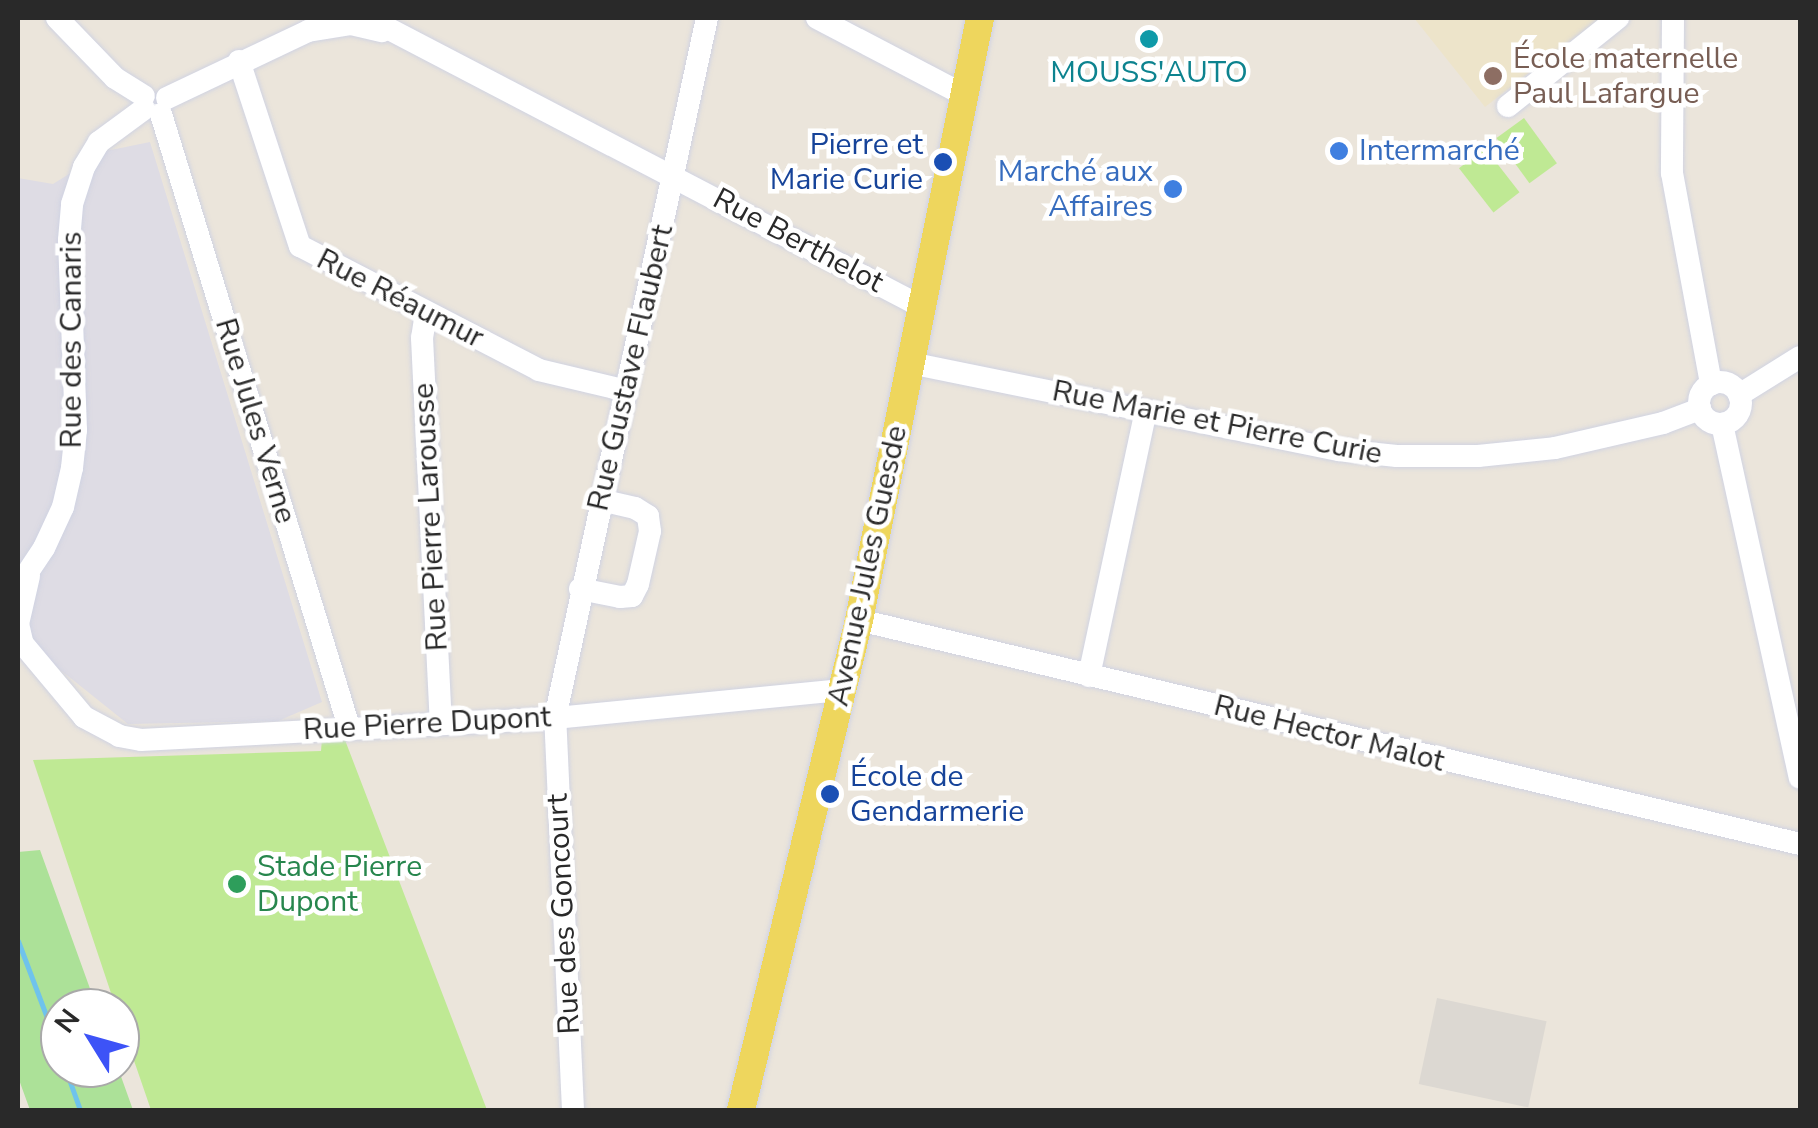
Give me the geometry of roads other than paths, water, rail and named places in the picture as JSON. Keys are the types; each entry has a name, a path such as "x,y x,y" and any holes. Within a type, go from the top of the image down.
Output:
{"main road":[{"name":"Avenue Jules Guesde","path":"740,1110 859,620 980,18"}],"street":[{"path":"57,18 114,78 154,104"},
{"path":"369,18 405,38"},
{"name":"Rue Gustave Flaubert","path":"555,718 707,18"},
{"path":"818,18 964,95"},
{"path":"1508,106 1618,18"},
{"path":"1674,18 1672,173 1711,384"},
{"path":"312,22 351,24 405,38"},
{"name":"Rue des Canaris","path":"24,650 18,624 24,578 63,507 72,468 76,430 69,240 72,204 84,167 99,142 154,104 240,62 250,50 312,22"},
{"name":"Rue Berthelot","path":"405,38 922,307"},
{"name":"Rue Réaumur","path":"240,62 300,246 538,370 627,391"},
{"name":"Rue Jules Verne","path":"154,104 348,728"},
{"name":"Rue Pierre Larousse","path":"426,313 422,338 441,722"},
{"path":"1738,395 1800,358"},
{"name":"Rue Marie et Pierre Curie","path":"910,363 1339,450 1397,456 1478,456 1555,448 1664,423 1700,409"},
{"path":"1711,384 1730,385 1738,395 1738,414 1722,424 1706,419 1700,409 1702,392 1711,384"},
{"path":"1089,676 1146,411"},
{"path":"1722,424 1800,778"},
{"path":"580,589 632,596 650,532 648,516 635,508 600,500"},
{"name":"Rue Hector Malot","path":"859,620 1800,844"},
{"name":"Rue Pierre Dupont","path":"24,650 84,717 119,736 142,740 555,718 842,690"},
{"name":"Rue des Goncourt","path":"555,718 574,1110"}],"waterway":[{"path":"18,941 40,999"},
{"path":"72,1088 80,1110"}],"place":[{"name":"MOUSS'AUTO","path":"1149,39"},
{"name":"École maternelle Paul Lafargue","path":"1493,76"},
{"name":"Intermarché","path":"1339,151"},
{"name":"Pierre et Marie Curie","path":"943,162"},
{"name":"Marché aux Affaires","path":"1173,189"},
{"name":"École de Gendarmerie","path":"830,794"},
{"name":"Stade Pierre Dupont","path":"237,884"}]}
